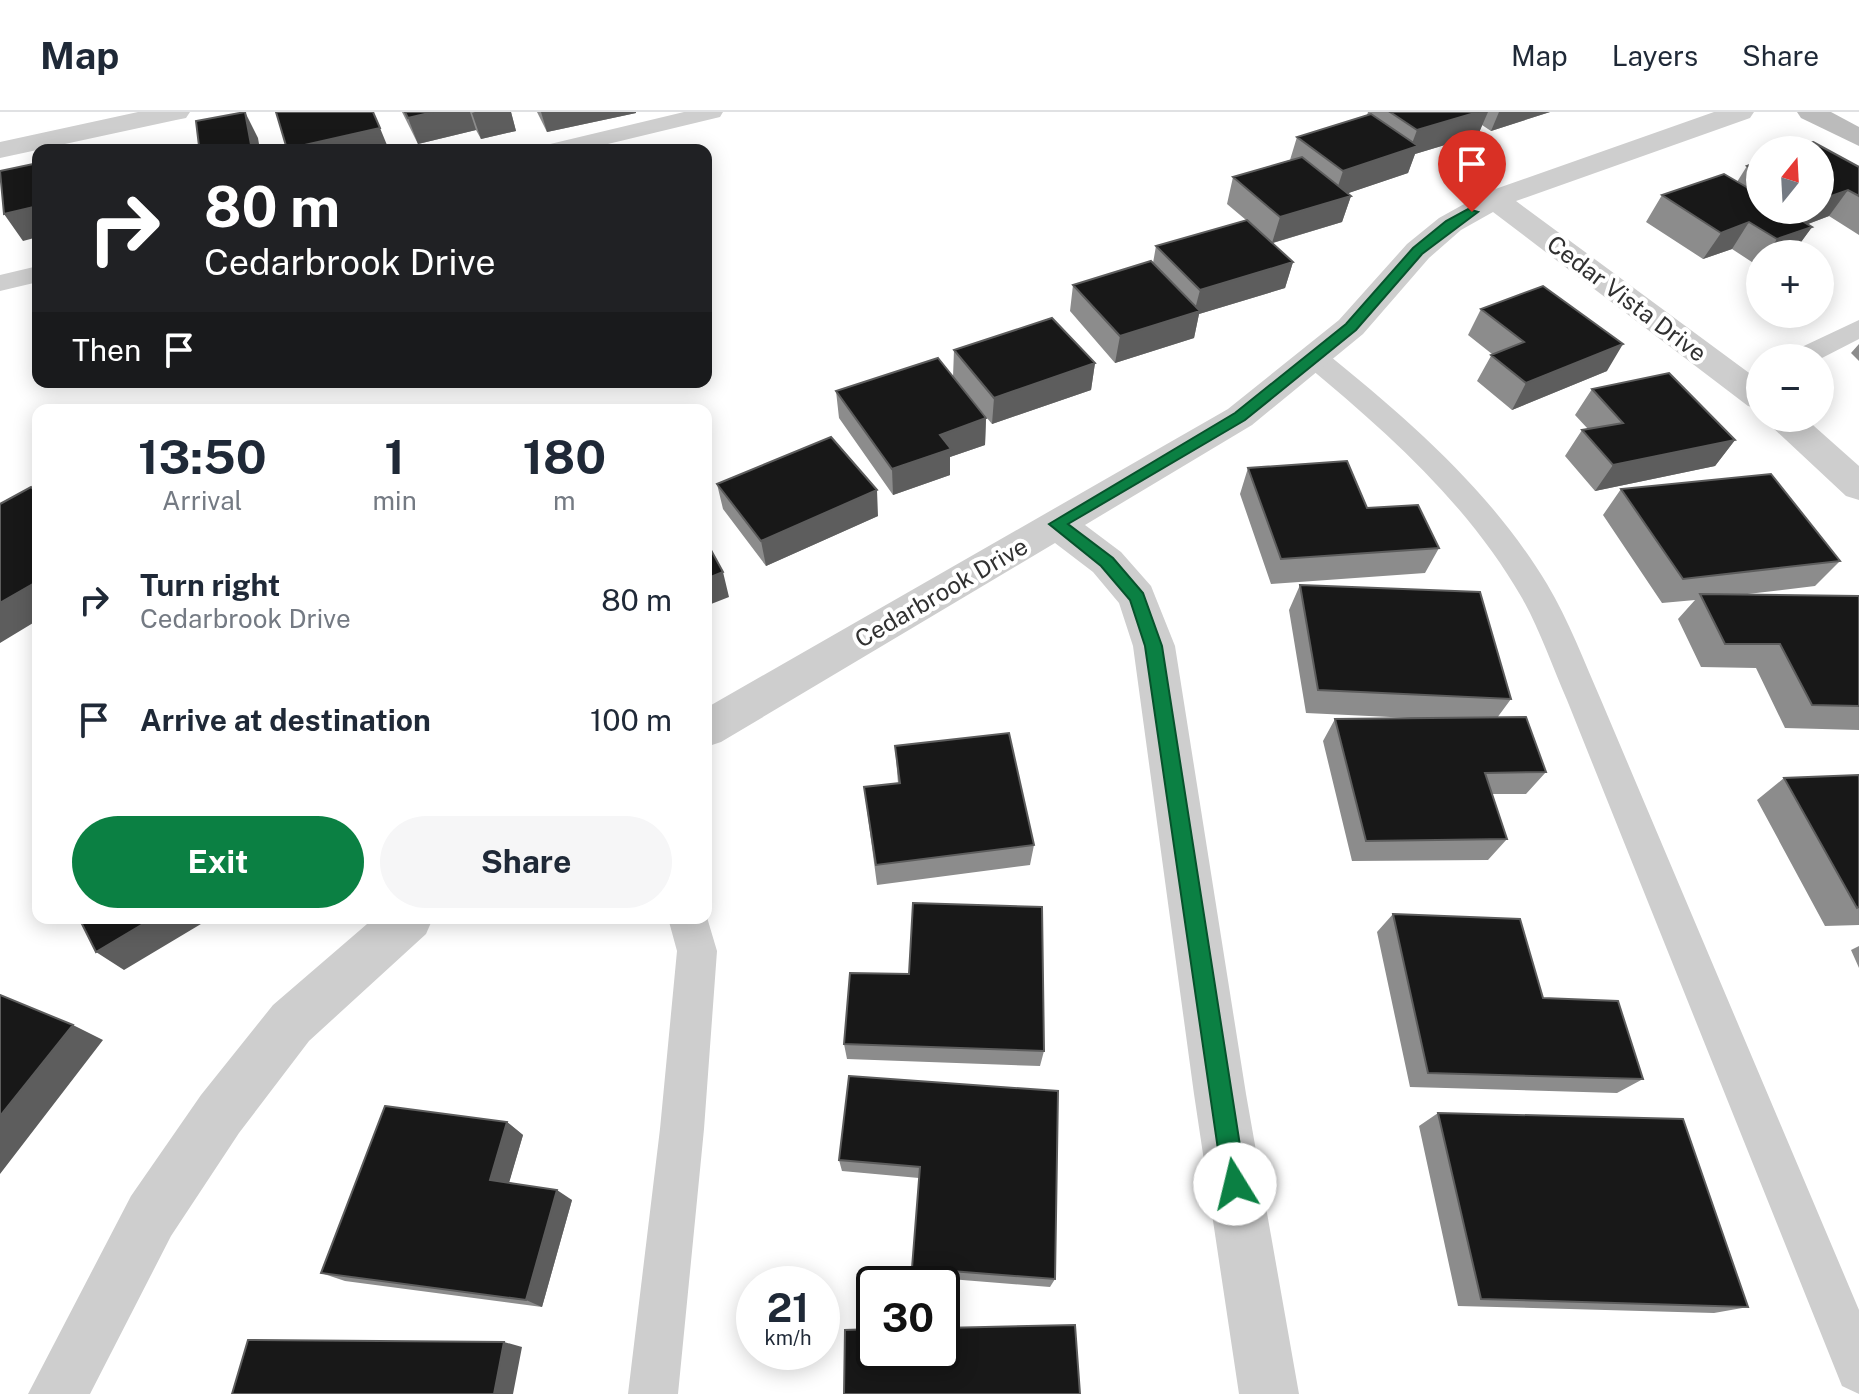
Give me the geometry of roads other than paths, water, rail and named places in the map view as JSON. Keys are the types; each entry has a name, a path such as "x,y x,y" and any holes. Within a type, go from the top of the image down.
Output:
{"main road":[{"path":"1811,112 1859,138"}],"street":[{"path":"0,150 176,112"},
{"name":"Cedarbrook Drive","path":"712,725 1240,417 1351,327 1418,251 1450,224 1494,199 1740,112"},
{"name":"Cedar Vista Drive","path":"1494,199 1746,381"},
{"path":"1798,432 1859,487"},
{"path":"1057,524 1107,562 1137,597 1154,646 1220,1094 1269,1394"},
{"path":"58,1394 151,1216 220,1114 291,1023 402,924"}],"lane":[{"path":"579,144 712,112"},
{"path":"0,283 32,275"},
{"path":"1828,344 1859,328"},
{"path":"1315,358 1400,428 1454,480 1503,542 1537,596 1584,700 1859,1369"},
{"path":"653,1394 682,1129 697,951 690,924"}]}
